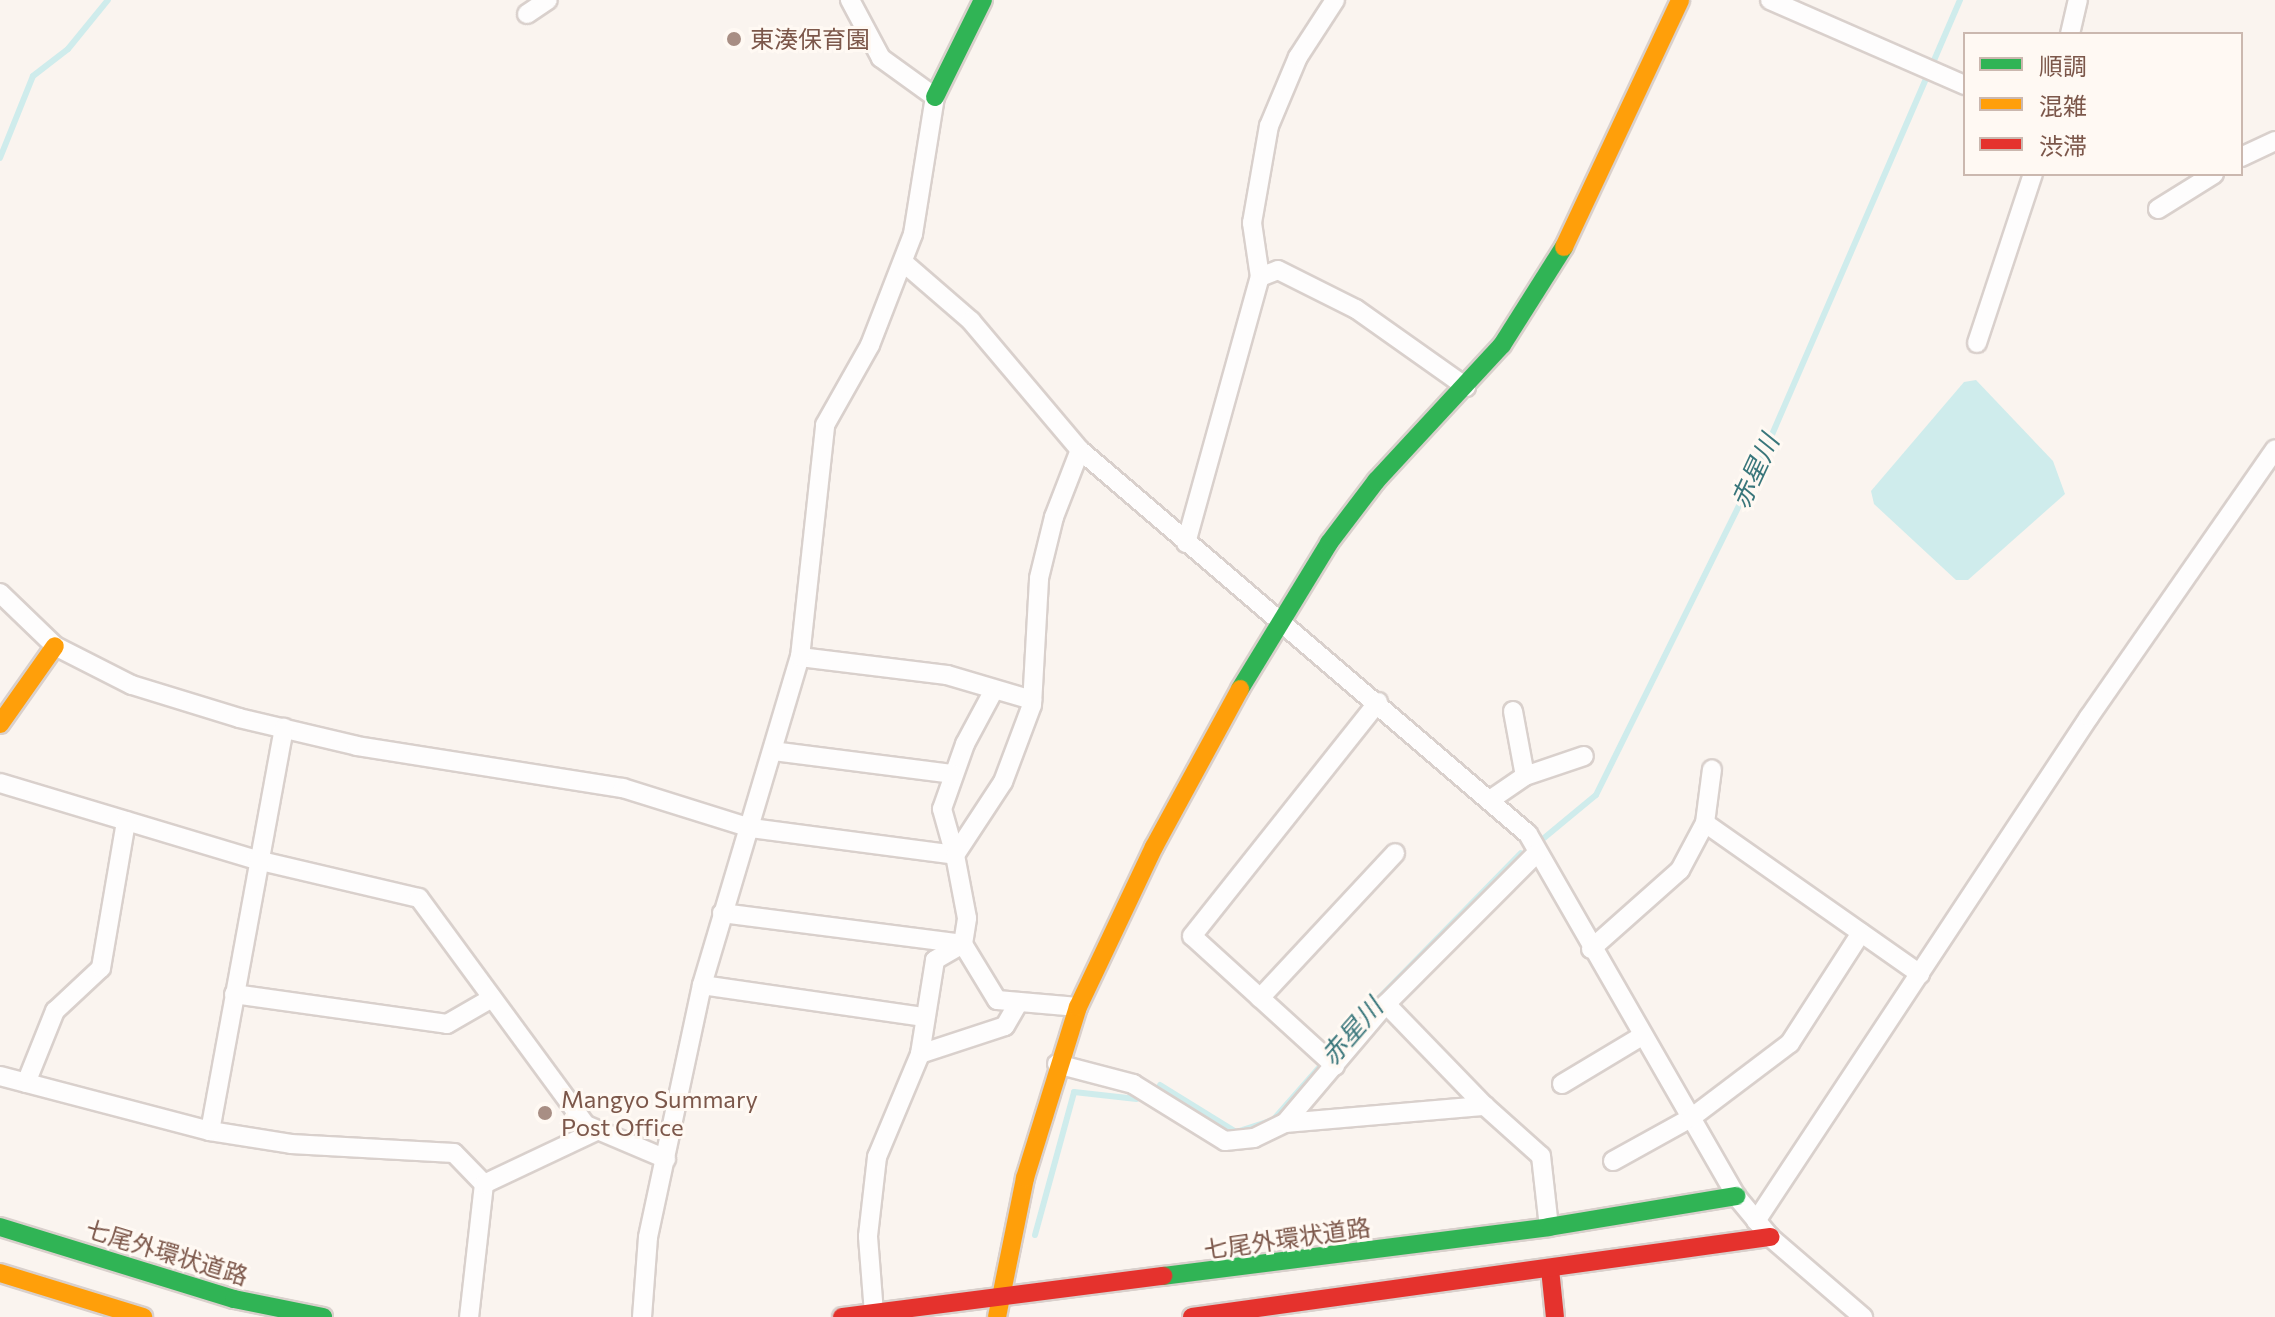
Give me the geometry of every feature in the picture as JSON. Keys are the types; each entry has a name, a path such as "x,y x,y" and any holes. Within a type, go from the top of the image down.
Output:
{"street":[{"path":"527,14 548,0"},
{"path":"850,0 881,58 935,97"},
{"path":"642,1317 648,1237 702,985 800,657 825,425 870,345 903,262 913,234 935,97 983,0"},
{"path":"1186,543 1260,277 1252,223 1269,126 1298,57 1335,0"},
{"path":"999,1308 1025,1178 1057,1064 1078,1007 1154,847 1277,621 1376,481 1466,387 1543,285 1588,202 1680,0"},
{"path":"1770,0 1963,84"},
{"path":"2070,32 2078,0"},
{"path":"2243,156 2275,141"},
{"path":"1977,343 2032,176"},
{"path":"2158,209 2211,176"},
{"path":"903,262 971,321 1080,450 1277,621 1378,702 1528,834 1536,854 1736,1196 1770,1237 1863,1317"},
{"path":"1260,277 1278,270 1356,309 1466,387"},
{"path":"955,855 1003,782 1032,700 1039,578 1054,517 1080,450"},
{"path":"1756,1221 2089,717 2273,457"},
{"path":"0,593 55,646 132,685 284,728 357,746 623,788 751,828 955,855"},
{"path":"0,724 55,646"},
{"path":"800,657 947,675 1032,700"},
{"path":"994,690 953,774 942,809 967,918 963,944 997,1000 1017,1005 1078,1007"},
{"path":"1335,1066 1192,936 1378,702"},
{"path":"1513,711 1525,776"},
{"path":"210,1131 257,860 284,728"},
{"path":"773,751 953,774"},
{"path":"1490,800 1525,776 1584,756"},
{"path":"1591,949 1680,870 1705,823 1712,769"},
{"path":"0,783 257,860 419,898 586,1125 666,1159"},
{"path":"26,1083 55,1011 101,968 126,821"},
{"path":"1705,823 1920,974"},
{"path":"1260,998 1395,853"},
{"path":"1285,1123 1386,1004 1536,854"},
{"path":"722,913 963,944"},
{"path":"1613,1161 1691,1118 1790,1043 1861,933"},
{"path":"874,1313 868,1236 877,1157 920,1054 923,1017 935,960 963,944"},
{"path":"702,985 923,1017"},
{"path":"234,994 447,1024 492,998"},
{"path":"1386,1004 1485,1106 1541,1156 1549,1227"},
{"path":"920,1054 1005,1026 1017,1005"},
{"path":"1562,1084 1642,1036"},
{"path":"1057,1064 1133,1084 1225,1141 1254,1138 1285,1123 1485,1106"},
{"path":"0,1076 210,1131 291,1144 454,1153 484,1184"},
{"path":"484,1184 598,1130"},
{"path":"469,1317 484,1184"},
{"name":"七尾外環状道路","path":"842,1317 999,1308 1549,1227 1736,1196"},
{"name":"七尾外環状道路","path":"0,1227 234,1299 323,1317"},
{"path":"1192,1317 1770,1237"},
{"path":"1550,1269 1555,1317"},
{"path":"0,1273 143,1317"}],"water":[{"path":"1976,380 2053,461 2065,494 1968,580 1956,580 1874,504 1871,491 1964,382"}],"waterway":[{"path":"0,158 33,76 68,49 108,0"},
{"name":"赤星川","path":"1932,65 1960,0"},
{"name":"赤星川","path":"1544,838 1596,795 1758,467 1926,79"},
{"name":"赤星川","path":"1378,999 1521,853"},
{"name":"赤星川","path":"1160,1085 1236,1132 1273,1120 1366,1014"},
{"name":"赤星川","path":"1035,1235 1074,1092 1137,1099"}],"traffic: fast":[{"path":"935,97 983,0"},
{"path":"1240,689 1329,543 1376,481 1502,345 1564,247"},
{"path":"1163,1276 1549,1227 1736,1196"},
{"path":"0,1227 234,1299 323,1317"}],"traffic: slow":[{"path":"1564,247 1680,0"},
{"path":"0,724 55,646"},
{"path":"997,1317 1025,1178 1078,1007 1154,847 1240,689"},
{"path":"0,1273 143,1317"}],"traffic: jam":[{"path":"1192,1317 1770,1237"},
{"path":"1550,1269 1555,1317"},
{"path":"842,1317 1163,1276"}],"place":[{"name":"東湊保育園","path":"734,39"},
{"name":"Mangyo Summary Post Office","path":"545,1113"}]}
